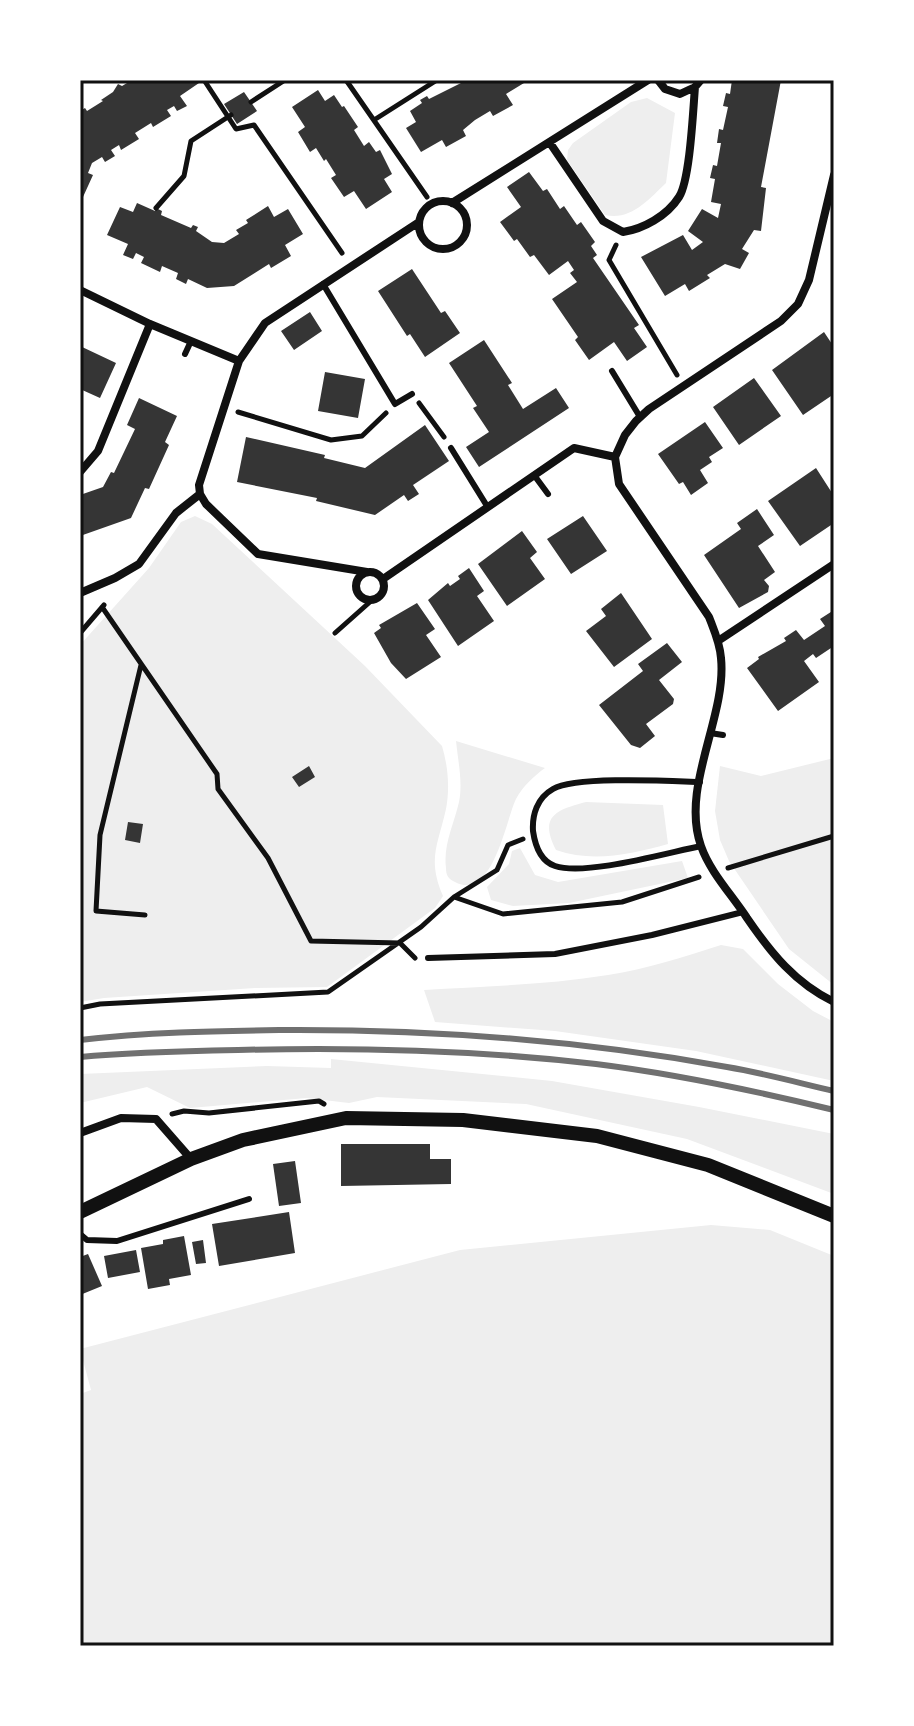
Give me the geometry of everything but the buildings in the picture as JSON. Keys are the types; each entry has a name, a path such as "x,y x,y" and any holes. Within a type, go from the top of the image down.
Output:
{"street":[{"path":"452,203 460,208 466,221 464,236 459,243 443,249 435,247 423,237 419,222 432,204 452,203 648,80"},
{"path":"658,80 672,92 688,92 698,84"},
{"path":"550,143 603,221 623,232 640,229 672,206 681,195 698,84"},
{"path":"833,181 809,280 798,304 781,321 640,417 625,435 615,457 619,484 709,617 718,641 722,660 720,684 696,816 701,846 743,912 781,963 810,990 834,1002"},
{"path":"367,572 357,580 356,589 361,597 371,601 383,593 383,579 376,573 258,554 206,504 200,494 200,478 239,361 265,323 419,222"},
{"path":"80,290 150,324 239,361"},
{"path":"80,472 98,451 150,324"},
{"path":"383,579 574,448 615,457"},
{"path":"80,593 139,564 176,513 200,494"},
{"path":"718,641 834,564"},
{"path":"80,1133 121,1118 156,1119 191,1159"},
{"path":"80,1212 191,1159 243,1140 346,1118 463,1120 597,1136 708,1165 834,1216"}],"lane":[{"path":"323,284 395,404 412,394"},
{"path":"185,354 191,341"},
{"path":"612,371 640,417"},
{"path":"451,448 487,506"},
{"path":"534,475 548,494"},
{"path":"710,733 723,735"},
{"path":"700,782 574,782 553,789 539,801 533,818 539,853 553,865 582,868 701,846"},
{"path":"428,958 555,954 652,935 743,912"},
{"path":"80,1234 87,1240 117,1241 249,1199"}],"path":[{"path":"204,80 236,129 254,125 342,253"},
{"path":"251,102 285,80"},
{"path":"346,80 427,197"},
{"path":"374,120 437,80"},
{"path":"156,208 184,176 191,141 230,116"},
{"path":"623,232 609,260 683,386"},
{"path":"412,394 451,448"},
{"path":"225,408 331,440 362,436 395,404"},
{"path":"80,633 113,591 115,578"},
{"path":"335,633 371,601"},
{"path":"102,607 217,774 218,789 268,858 311,941 400,943"},
{"path":"141,664 100,835 96,911 145,915"},
{"path":"80,1008 100,1004 328,992 400,943 454,897 497,870 508,845 534,835"},
{"path":"454,897 503,914 622,902 834,836"},
{"path":"156,1119 184,1111 209,1113 319,1101 346,1118"}],"shaded area":[{"path":"647,98 675,113 666,183 631,212 605,215 567,160 568,150 573,143 631,102"},
{"path":"195,516 212,524 365,666 442,746 448,793 435,862 443,896 435,908 327,987 255,988 80,1002 80,645 149,568 181,522"},
{"path":"456,741 545,768 516,799 488,870 479,880 468,885 451,880 445,859 460,794"},
{"path":"834,758 834,985 789,949 729,861 720,840 715,811 720,766 761,776"},
{"path":"586,802 663,805 668,844 626,854 598,856 556,850 549,830 553,817 566,808"},
{"path":"520,848 535,875 558,882 682,861 688,878 569,903 513,906 491,900 487,887 509,864 512,851"},
{"path":"721,945 743,949 778,984 813,1011 834,1022 834,1081 696,1051 555,1031 435,1022 424,990 608,975"},
{"path":"331,1059 552,1081 834,1134 834,1194 687,1139 526,1104 377,1097 349,1103 307,1098 190,1108 147,1087 80,1103 80,1074 267,1066 331,1068"},
{"path":"711,1225 770,1230 834,1256 834,1646 80,1646 80,1394 91,1390 80,1349 460,1250"}],"railway":[{"path":"80,1040 255,1030 449,1034 561,1043 672,1058 754,1072 834,1091"},
{"path":"80,1057 178,1051 327,1049 507,1055 656,1073 834,1110"}]}
